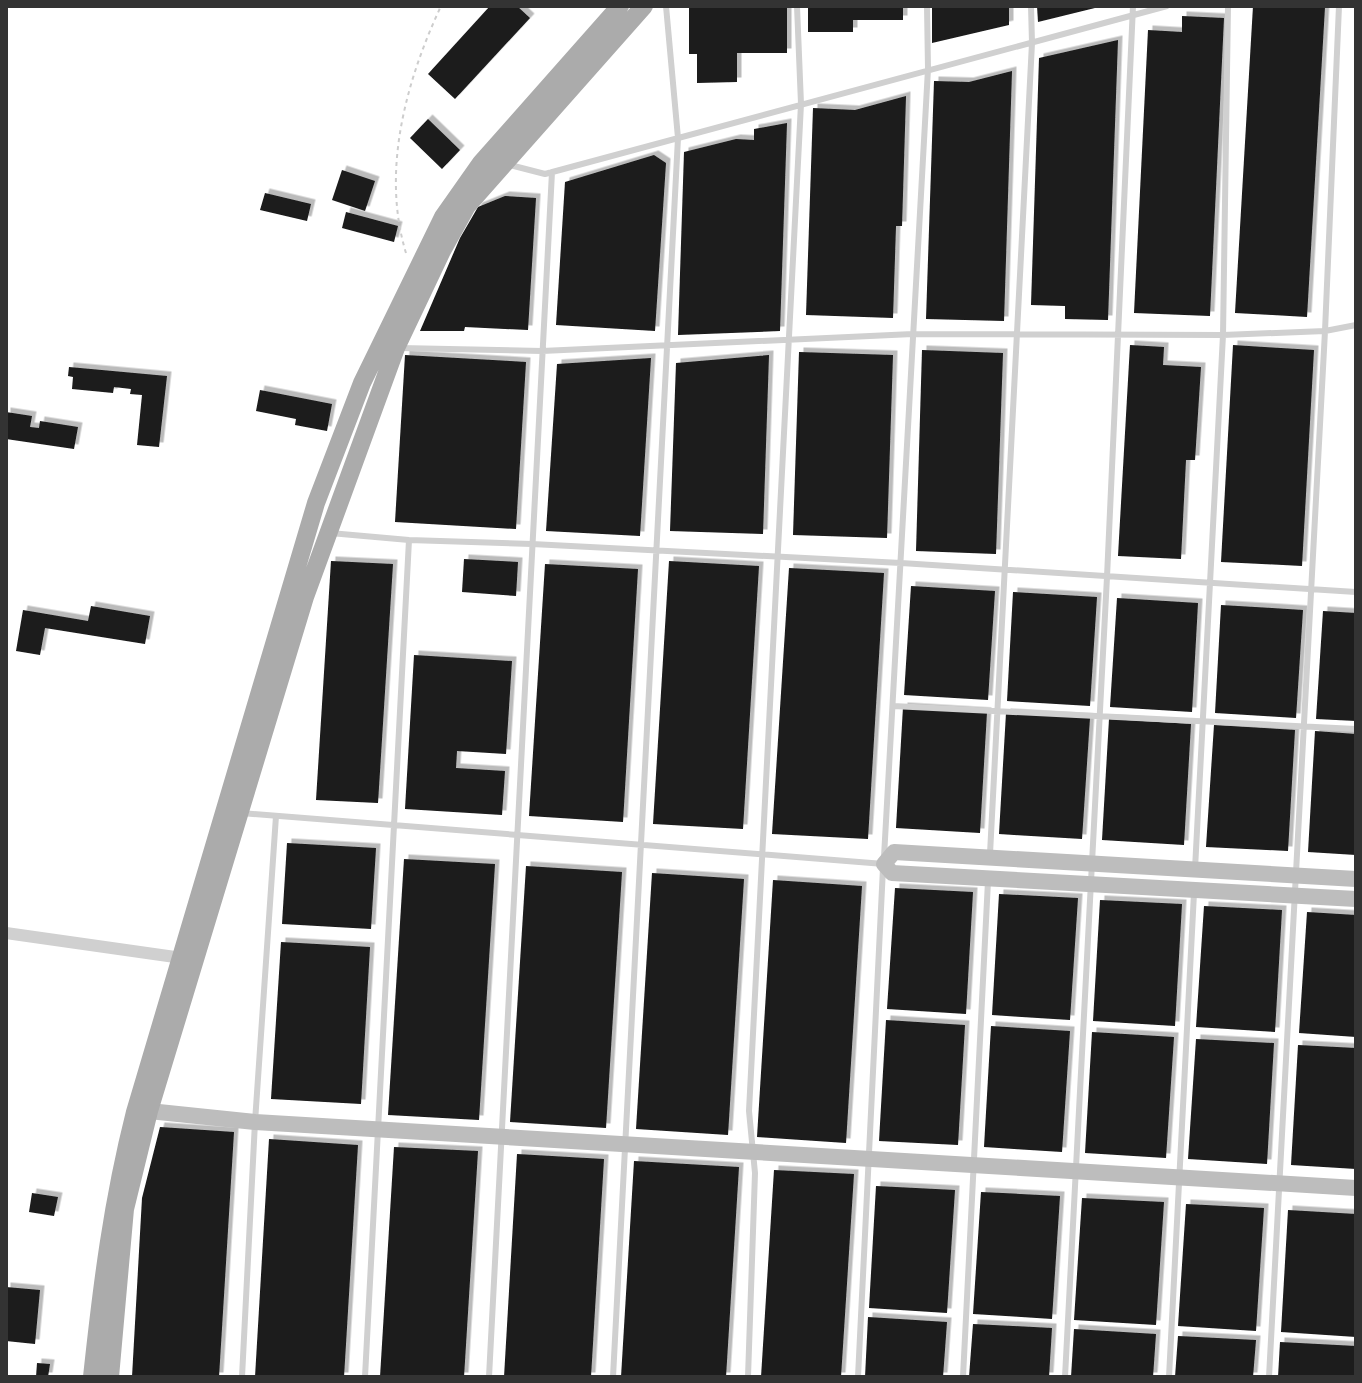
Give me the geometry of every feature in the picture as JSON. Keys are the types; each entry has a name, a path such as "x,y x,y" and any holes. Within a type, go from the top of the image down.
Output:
{"main road":[{"path":"110,1377 125,1209 149,1111 326,533 396,348 467,206 497,158 620,6"},
{"path":"92,1377 105,1252 118,1176 135,1112 316,503 362,383 443,217 644,6"}],"street":[{"path":"1356,879 894,852 884,864 892,873 1356,899"},
{"path":"6,933 182,958"},
{"path":"149,1111 255,1122 1356,1188"}],"lane":[{"path":"613,1377 678,138 666,6"},
{"path":"748,1377 755,1173 749,1111 791,339 801,104 797,6"},
{"path":"858,1377 928,69 927,6"},
{"path":"990,858 1032,43 1031,6"},
{"path":"1065,1377 1133,6"},
{"path":"497,158 545,174 1167,6"},
{"path":"1195,869 1223,335 1228,6"},
{"path":"1269,1377 1325,331 1339,6"},
{"path":"489,1377 552,172"},
{"path":"396,348 542,351 913,334 1223,335 1325,331 1356,325"},
{"path":"326,533 409,540 901,563 1356,592"},
{"path":"365,1377 409,540"},
{"path":"893,706 1356,729"},
{"path":"239,813 884,864"},
{"path":"242,1377 255,1122 276,816"},
{"path":"963,1377 989,878"},
{"path":"1169,1377 1194,890"}],"path":[{"path":"413,278 402,238 396,189 401,120 426,37 441,6"}],"building":[{"path":"490,6 517,6 530,18 455,99 428,74"},
{"path":"689,6 787,6 787,53 737,53 737,82 697,83 697,54 689,54"},
{"path":"808,6 903,6 903,20 853,20 853,32 808,32"},
{"path":"932,6 1009,6 1009,25 932,43"},
{"path":"1037,6 1098,6 1099,7 1038,22"},
{"path":"1253,6 1325,7 1307,317 1235,313"},
{"path":"1182,16 1224,18 1210,316 1134,313 1148,30 1182,32"},
{"path":"1118,40 1108,320 1065,319 1065,306 1031,305 1039,58"},
{"path":"1012,71 1004,321 926,319 934,81 969,82"},
{"path":"906,96 902,226 896,226 893,318 806,315 813,108 855,110"},
{"path":"428,119 460,150 442,169 410,138"},
{"path":"787,123 780,331 678,335 684,152 736,139 754,140 754,129"},
{"path":"654,155 666,163 655,331 556,325 565,182"},
{"path":"342,170 375,181 365,211 332,200"},
{"path":"265,193 311,204 307,221 260,210"},
{"path":"505,196 536,198 528,330 465,327 464,331 420,331 460,238 478,207"},
{"path":"346,212 398,226 394,242 342,228"},
{"path":"1130,345 1164,347 1163,365 1201,367 1195,460 1186,460 1181,559 1118,556"},
{"path":"1233,345 1314,350 1302,566 1221,562"},
{"path":"922,350 1003,353 996,554 916,551"},
{"path":"799,352 893,355 887,538 793,535"},
{"path":"405,355 526,362 516,529 395,522"},
{"path":"769,355 763,534 670,531 676,363"},
{"path":"651,358 640,536 546,531 557,364"},
{"path":"69,367 167,376 159,447 137,445 142,395 130,394 131,389 114,387 113,393 72,389 73,377 68,376"},
{"path":"260,390 332,404 327,431 295,425 296,419 256,411"},
{"path":"6,412 32,416 30,427 39,428 40,421 78,427 74,449 6,439"},
{"path":"464,559 518,562 516,596 462,592"},
{"path":"331,561 393,564 378,803 316,800"},
{"path":"669,561 759,566 743,829 653,824"},
{"path":"545,564 638,569 623,822 529,816"},
{"path":"789,568 884,573 868,839 772,834"},
{"path":"911,586 995,591 988,700 904,695"},
{"path":"1013,592 1097,597 1090,706 1007,701"},
{"path":"1117,598 1198,603 1192,712 1110,707"},
{"path":"1221,605 1303,610 1296,718 1215,713"},
{"path":"91,606 150,616 145,644 45,628 40,655 16,651 23,610 88,621"},
{"path":"1323,611 1356,613 1356,721 1316,719"},
{"path":"414,655 512,661 506,754 457,751 456,768 505,771 502,815 405,809"},
{"path":"903,707 987,712 980,833 896,828"},
{"path":"1006,713 1090,718 1082,839 999,834"},
{"path":"1109,719 1191,724 1184,845 1102,840"},
{"path":"1214,725 1295,730 1288,851 1206,847"},
{"path":"1315,731 1356,734 1356,855 1308,852"},
{"path":"287,843 376,848 371,929 282,924"},
{"path":"404,859 495,864 479,1120 388,1115"},
{"path":"526,866 622,872 606,1128 510,1122"},
{"path":"652,873 744,879 728,1135 636,1129"},
{"path":"773,880 862,886 846,1143 757,1137"},
{"path":"895,888 973,892 966,1014 887,1009"},
{"path":"999,894 1078,898 1070,1020 992,1015"},
{"path":"1100,900 1182,904 1175,1026 1093,1021"},
{"path":"1204,906 1282,910 1275,1032 1196,1027"},
{"path":"1307,912 1356,915 1356,1037 1299,1033"},
{"path":"281,942 370,947 361,1104 271,1099"},
{"path":"886,1020 965,1025 958,1145 879,1141"},
{"path":"991,1026 1070,1031 1062,1152 984,1147"},
{"path":"1092,1032 1174,1037 1166,1158 1085,1153"},
{"path":"1196,1039 1274,1043 1267,1164 1188,1159"},
{"path":"1298,1045 1356,1048 1356,1169 1291,1165"},
{"path":"160,1127 234,1132 219,1377 132,1377 142,1198"},
{"path":"269,1139 358,1145 344,1377 255,1377"},
{"path":"394,1147 478,1151 464,1377 380,1377"},
{"path":"517,1154 604,1159 591,1377 504,1377"},
{"path":"634,1161 739,1167 726,1377 621,1377"},
{"path":"774,1170 854,1174 841,1377 761,1377"},
{"path":"876,1186 955,1190 947,1313 869,1308"},
{"path":"981,1192 1060,1196 1052,1319 973,1314"},
{"path":"32,1193 58,1197 54,1216 29,1212"},
{"path":"1082,1198 1164,1202 1156,1325 1074,1320"},
{"path":"1186,1204 1264,1208 1256,1331 1178,1326"},
{"path":"1288,1210 1356,1214 1356,1337 1281,1332"},
{"path":"6,1287 40,1290 35,1344 6,1341"},
{"path":"868,1317 947,1322 943,1377 865,1377"},
{"path":"973,1324 1052,1328 1049,1377 969,1377"},
{"path":"1074,1329 1156,1334 1153,1377 1071,1377"},
{"path":"1178,1336 1256,1340 1253,1377 1175,1377"},
{"path":"1280,1342 1356,1346 1356,1377 1278,1377"},
{"path":"37,1363 50,1364 48,1377 36,1377"}]}
